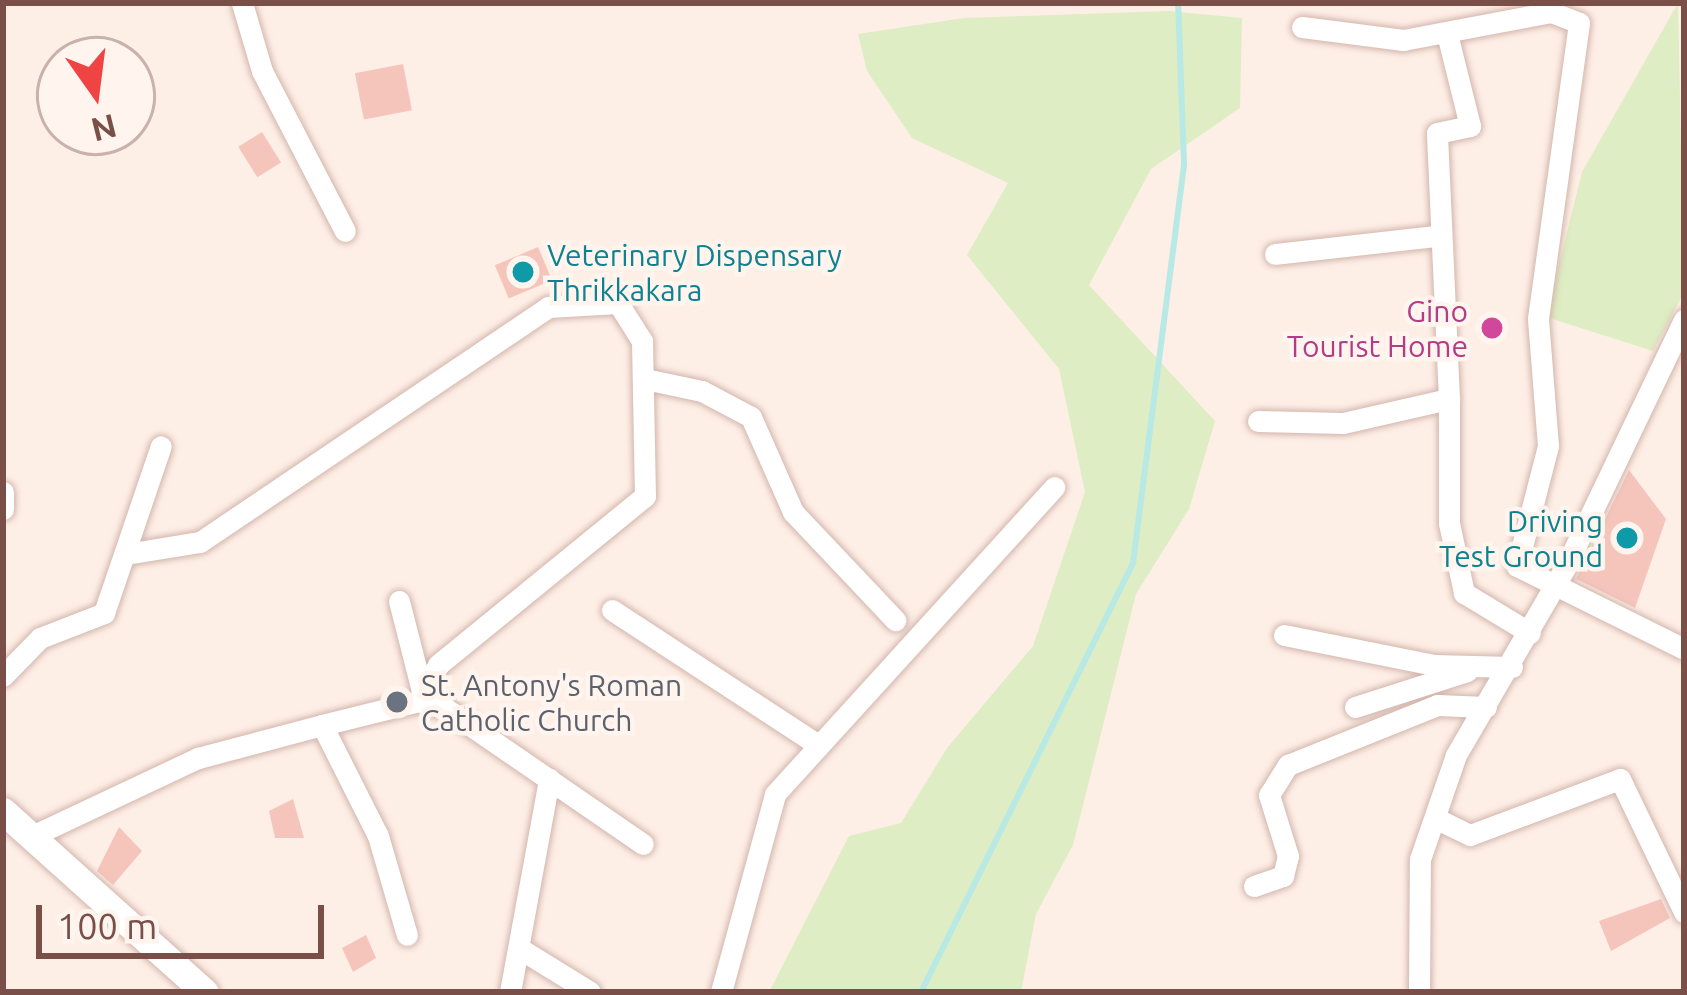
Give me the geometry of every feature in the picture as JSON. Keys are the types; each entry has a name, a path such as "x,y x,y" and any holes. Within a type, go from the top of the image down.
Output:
{"street":[{"path":"242,3 262,71 345,231"},
{"path":"1302,27 1448,38 1551,12 1579,23 1538,319 1548,446 1515,550 1528,579 1684,649"},
{"path":"1448,38 1470,126 1437,133 1436,236 1449,267 1449,523 1464,593 1530,634"},
{"path":"1275,254 1436,236"},
{"path":"30,837 198,758 420,696 514,598 645,496 645,379 637,324 618,303 548,307 200,542 132,553"},
{"path":"1419,992 1420,860 1435,818 1486,707 1553,590 1684,320"},
{"path":"645,379 751,417 793,512 896,620"},
{"path":"1258,421 1343,423 1449,399"},
{"path":"3,676 40,638 104,613 132,553 161,446"},
{"path":"721,992 775,794 814,742 1054,487"},
{"path":"3,492 3,509"},
{"path":"399,601 420,696"},
{"path":"612,610 814,742"},
{"path":"1284,635 1479,667 1512,667"},
{"path":"1355,707 1479,667"},
{"path":"420,696 477,723 643,844"},
{"path":"1254,886 1283,877 1288,856 1269,795 1288,765 1437,704 1486,707"},
{"path":"322,725 378,836 407,935"},
{"path":"510,992 522,950 549,779"},
{"path":"1435,818 1470,835 1620,779 1684,912"},
{"path":"3,811 205,992"},
{"path":"1660,862 1684,869"},
{"path":"522,950 590,992"}],"green space":[{"path":"1678,3 1684,292 1653,351 1546,317 1582,172"},
{"path":"1169,11 1242,18 1240,108 1151,169 1089,285 1215,421 1189,509 1136,594 1073,845 1036,914 1021,992 769,992 849,836 901,823 947,748 1033,646 1085,492 1059,369 967,255 1008,183 912,138 867,71 858,34 964,18"}],"building":[{"path":"403,64 412,110 364,119 355,73"},
{"path":"262,132 281,163 257,177 238,147"},
{"name":"Veterinary Dispensary Thrikkakara","path":"538,247 552,280 509,299 495,265"},
{"name":"Driving Test Ground","path":"1629,470 1666,519 1635,608 1576,579"},
{"path":"293,799 304,838 275,838 269,811"},
{"path":"119,827 142,851 113,885 97,871"},
{"path":"1661,899 1670,918 1611,951 1599,921"},
{"path":"366,935 376,958 353,972 342,948"}],"waterway":[{"path":"921,992 1133,563 1184,163 1178,3"}],"place":[{"name":"Veterinary Dispensary Thrikkakara","path":"523,272"},
{"name":"Gino Tourist Home","path":"1492,328"},
{"name":"Driving Test Ground","path":"1627,538"},
{"name":"St. Antony's Roman Catholic Church","path":"397,702"}]}
